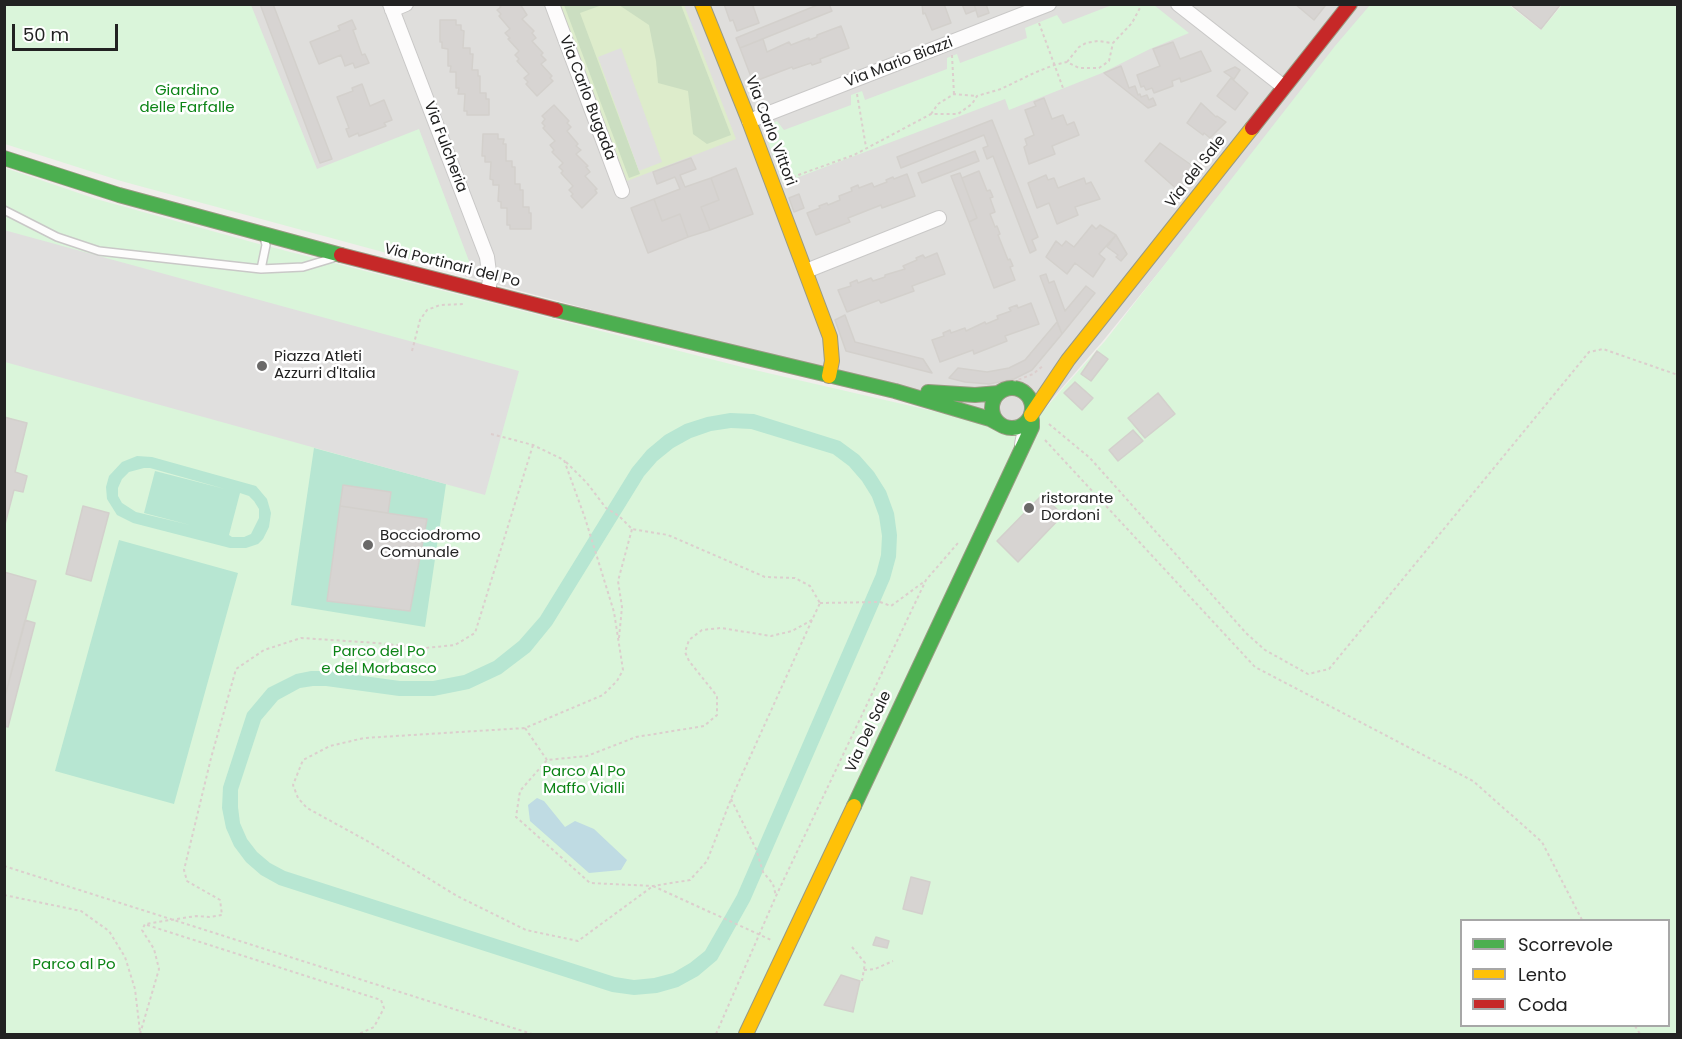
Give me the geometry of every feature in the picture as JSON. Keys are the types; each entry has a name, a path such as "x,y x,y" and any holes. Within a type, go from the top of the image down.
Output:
{"street":[{"path":"391,7 406,4"},
{"name":"Via Carlo Bugada","path":"552,4 622,191"},
{"name":"Via Carlo Vittori","path":"702,4 749,121 830,338 832,361 830,376"},
{"name":"Via Mario Biazzi","path":"749,121 1049,4"},
{"path":"1178,4 1284,87"},
{"name":"Via del Sale","path":"1022,445 1031,419 1068,360 1350,4"},
{"name":"Via Fulcheria","path":"391,7 487,258 490,280 488,292"},
{"name":"Via Portinari del Po","path":"4,158 119,195 264,235 615,325 895,391 990,419 1009,427"},
{"path":"806,271 939,218"},
{"name":"Via del Sale","path":"1008,388 1031,389 1042,384 1068,360"},
{"path":"1022,445 1024,434 1022,427 1009,427 994,417 993,404 1008,388 1029,396 1032,402 1031,419"},
{"name":"Via Portinari del Po","path":"895,391 975,395 1008,388"},
{"name":"Via del Sale","path":"1009,427 1031,419"},
{"name":"Via Del Sale","path":"746,1035 1022,445"}],"lane":[{"path":"4,210 57,237 99,251 261,270 303,267 342,255"},
{"path":"261,270 266,245 264,235"}],"path":[{"path":"1067,62 1079,68 1099,68 1109,62 1113,43 1132,23 1142,4"},
{"path":"1034,10 1063,88"},
{"path":"931,114 938,104 954,94 977,96 1001,89 1034,73 1067,62 1079,47 1086,43 1098,41 1113,43"},
{"path":"948,44 954,65 954,94"},
{"path":"852,81 866,147"},
{"path":"773,184 854,155 931,114 958,114 972,104 977,96"},
{"path":"412,351 420,321 427,310 440,305 467,304"},
{"path":"1031,419 1043,418 1090,458 1107,480 1246,633 1265,650 1308,674 1329,669 1589,352 1603,349 1677,375"},
{"path":"1008,388 1033,374 1045,364"},
{"path":"1031,419 1255,667 1473,781 1542,842 1581,919"},
{"path":"491,434 533,445 564,460 587,483 606,508 619,516 632,529 668,535 765,577 795,578 810,586 820,603"},
{"path":"145,924 196,916 222,915 220,900 187,881 184,870 236,669 264,650 301,638 425,648 455,645 476,633 533,445"},
{"path":"564,460 585,518 614,612 623,670 617,681 603,695 525,728 364,738 330,746 303,759 293,785 297,798 307,808 371,843 457,896 526,930 578,941 653,886"},
{"path":"619,644 622,607 618,581 632,529"},
{"path":"820,603 880,602 891,606 926,580 962,537"},
{"path":"716,1035 776,896 926,580"},
{"path":"812,620 792,631 771,636 722,628 702,630 689,640 685,652 689,661 717,696 717,715 704,726 636,737 587,756 547,760 520,791 516,817 590,883 653,886 690,880 707,861 731,799 820,603"},
{"path":"525,728 547,760"},
{"path":"731,799 756,849 763,872 773,884 776,896"},
{"path":"4,866 532,1035"},
{"path":"653,886 761,934"},
{"path":"4,895 81,911 109,931 125,957 135,989 140,1035"},
{"path":"140,1035 159,969 154,949 142,930 145,924"},
{"path":"145,924 381,1000 384,1008 374,1027 359,1035"},
{"path":"852,947 865,963 862,981"},
{"path":"864,970 875,969 893,961"}],"shaded area":[{"path":"5,5 1376,5 1102,342 1039,414 1032,427 464,276"},
{"path":"621,48 662,162 639,171 598,57"},
{"name":"Piazza Atleti Azzurri d'Italia","path":"4,230 519,371 485,495 5,362"}],"green space":[{"name":"Giardino delle Farfalle","path":"5,4 251,5 317,169 419,129 469,261 469,269 464,274 121,181 5,144"},
{"path":"559,5 684,5 736,139 627,181"},
{"path":"564,5 602,5 580,13 640,174 629,178"},
{"path":"619,5 681,5 731,135 707,144 693,134 688,91 658,83 649,25"},
{"path":"1112,5 1154,5 1189,33 1102,73 1009,110 1005,99 783,183 767,139 767,130 771,124 777,121 784,130 851,105 851,95 862,91 865,100 947,69 947,58 957,54 960,63 1027,38 1025,28 1057,15 1063,24"},
{"name":"Parco del Po e del Morbasco","path":"1370,5 1509,5 1541,30 1562,5 1677,5 1677,1034 5,1034 5,168 96,199 259,244 746,368 963,418 1013,433 1034,421 1105,341 1335,46"},
{"path":"730,413 754,414 840,441 859,455 874,472 886,491 894,513 897,535 896,557 890,579 750,901 717,960 698,976 678,987 657,993 634,995 612,992 279,885 261,875 246,862 234,846 226,828 222,808 223,787 247,713 268,688 296,674 311,671 400,681 433,681 464,675 494,661 519,641 540,617 632,468 647,450 665,435 685,424","holes":["731,428 751,429 833,454 849,466 872,497 879,516 882,536 881,555 876,574 737,895 705,951 673,973 634,980 615,977 285,871 270,863 257,852 247,839 240,823 238,790 261,720 278,700 300,688 313,686 399,696 434,696 469,689 501,674 530,652 552,625 644,476 657,461 673,448 711,431"]},
{"name":"Bocciodromo Comunale","path":"314,448 446,484 425,627 291,605"},
{"path":"137,456 152,457 256,486 267,499 271,513 269,527 258,544 246,548 230,548 133,523 117,515 107,499 106,487 109,476 122,462","holes":["150,468 225,489 155,471 144,513 190,525 136,512 122,503 118,496 118,488 122,479 129,472","240,493 249,496 254,501 259,509 259,518 251,534 244,537 232,537 229,535"]},
{"path":"119,540 238,573 174,804 55,771"}],"water":[{"path":"537,798 544,801 565,827 575,821 594,829 627,860 621,870 589,873 530,821 528,805"}],"building":[{"path":"260,4 273,4 332,159 320,163"},
{"path":"498,4 520,4 527,15 522,19 534,31 532,33 536,38 532,41 543,53 541,55 546,60 541,64 552,76 550,78 553,81 537,96 526,84 528,82 524,78 529,74 517,61 519,59 515,55 519,51 505,33 510,29 499,16 501,14 497,10 501,7"},
{"path":"724,4 757,4 753,6 759,23 737,31 733,20 730,21"},
{"path":"820,4 829,4 832,11 740,48 736,38"},
{"path":"922,4 944,4 951,23 932,30 925,13 923,14"},
{"path":"962,4 974,4 976,10 966,14"},
{"path":"974,4 986,4 989,13 978,17"},
{"path":"1295,4 1323,4 1325,6 1314,20"},
{"path":"1510,4 1561,4 1541,29"},
{"path":"352,20 362,55 365,54 369,63 355,68 353,63 345,66 341,55 319,64 310,42 340,30 338,26"},
{"path":"440,20 456,20 456,25 461,25 461,30 464,31 463,48 470,48 470,54 473,54 472,70 478,70 480,93 486,93 486,99 489,99 489,115 467,115 467,111 464,111 465,94 458,94 456,72 450,72 448,49 442,48 442,42 440,42"},
{"path":"841,26 849,48 820,59 821,62 793,69 792,67 753,82 740,48 763,39 767,52 789,42 791,45 809,38 809,40"},
{"path":"1173,42 1180,59 1201,51 1211,71 1181,82 1180,78 1172,81 1173,86 1154,93 1152,88 1146,90 1144,86 1141,87 1137,75 1160,66 1153,49"},
{"path":"1121,66 1129,88 1135,86 1138,95 1140,94 1141,97 1147,95 1149,100 1153,98 1156,105 1148,108 1104,73"},
{"path":"1235,67 1240,70 1234,79 1224,72"},
{"path":"1231,78 1248,93 1235,110 1217,96"},
{"path":"362,84 370,106 384,100 392,120 384,123 386,126 359,136 358,133 349,137 346,129 349,128 337,97 353,91 352,88"},
{"path":"1044,98 1052,119 1063,115 1067,125 1074,122 1079,135 1052,146 1055,154 1029,164 1024,147 1027,145 1025,139 1034,135 1025,110 1036,106 1034,102"},
{"path":"1201,103 1216,117 1226,122 1210,138 1187,123"},
{"path":"554,105 569,121 567,123 571,127 567,131 581,150 576,154 588,166 586,167 590,172 585,176 597,189 595,190 597,193 582,208 571,196 573,194 569,190 573,186 561,173 563,171 559,167 563,163 552,152 554,150 550,145 555,141 543,128 545,126 542,123 545,119 542,116"},
{"path":"992,120 1038,237 1032,240 1036,250 1030,253 993,156 987,159 983,148 988,146 984,135 901,168 897,157"},
{"path":"483,134 498,134 498,139 504,139 506,161 512,161 512,167 515,167 515,184 520,184 520,190 523,190 523,207 529,207 529,213 531,213 531,229 510,229 510,225 507,225 507,208 501,208 501,202 498,201 499,185 493,185 493,180 490,179 491,162 485,162 485,156 482,156"},
{"path":"1160,143 1197,169 1179,191 1145,161"},
{"path":"975,151 979,161 922,183 918,173"},
{"path":"691,158 696,169 680,175 685,187 711,178 719,200 701,207 710,230 688,237 680,214 662,221 654,199 680,189 675,177 657,184 653,172"},
{"path":"736,168 753,214 710,230 701,207 719,200 711,178"},
{"path":"979,171 987,191 990,190 993,197 990,198 995,212 990,214 995,227 997,226 1000,234 998,235 1008,260 1010,259 1013,266 1010,267 1015,280 994,288 969,222 977,218 962,178"},
{"path":"960,173 977,218 969,222 951,176"},
{"path":"907,174 915,196 882,208 881,205 848,218 850,222 816,235 807,213 820,208 819,206 840,200 839,196 852,191 851,188 858,185 859,188 872,183 874,187 893,177 894,179"},
{"path":"1046,175 1048,180 1054,178 1058,188 1084,178 1086,184 1091,182 1100,199 1075,207 1078,215 1057,224 1049,203 1037,208 1028,183"},
{"path":"799,194 804,208 794,212 789,198"},
{"path":"654,199 662,221 680,214 688,237 648,253 631,208"},
{"path":"1092,225 1096,229 1100,225 1116,235 1099,254 1105,259 1093,277 1075,263 1067,274 1046,257 1056,241 1062,246 1066,241 1074,247"},
{"path":"1116,235 1127,254 1121,261 1116,257 1118,255 1107,247"},
{"path":"937,253 945,274 912,286 914,291 881,303 879,300 847,312 838,290 851,286 850,283 857,280 858,283 871,278 873,281 885,277 885,275 905,269 903,266 917,260 916,258 923,255 925,258"},
{"path":"1046,274 1049,283 1054,281 1065,311 1086,286 1095,293 1062,334 1040,276"},
{"path":"1031,303 1039,324 1005,336 1007,341 974,354 973,350 940,362 932,340 944,336 943,333 950,330 951,333 965,328 966,331 985,322 986,324 998,319 997,316 1011,311 1009,308 1017,305 1018,308"},
{"path":"845,315 855,342 923,359 932,373 846,351 835,320"},
{"path":"1057,322 1062,334 1032,370 1014,379 989,384 949,378 958,368 987,372 1009,368 1025,360"},
{"path":"1097,351 1108,359 1091,381 1081,374"},
{"path":"1075,382 1093,398 1082,410 1064,393"},
{"path":"1158,393 1175,414 1145,438 1128,418"},
{"path":"4,417 27,423 15,472 27,476 23,492 14,490 4,528"},
{"path":"1133,430 1143,441 1118,461 1109,450"},
{"path":"343,485 391,492 388,513 340,506"},
{"path":"1042,495 1063,515 1018,562 997,541"},
{"path":"83,506 109,513 91,581 66,574"},
{"path":"340,506 427,519 410,611 327,601"},
{"path":"4,572 36,581 4,700"},
{"path":"25,620 35,623 8,727 4,726 4,700"},
{"path":"911,877 930,882 922,914 903,909"},
{"path":"876,937 889,941 887,948 873,945"},
{"path":"841,975 860,981 853,1012 824,1005"}],"traffic: fast":[{"path":"4,158 119,195 341,255"},
{"path":"556,310 895,391 990,419 1003,426"},
{"path":"1012,388 1026,394 1032,408 1026,422 1012,428 998,422 992,408 998,394 1012,388"},
{"path":"928,392 975,395 999,393"},
{"path":"854,806 1032,427 1032,420 1029,419"}],"traffic: slow":[{"path":"702,4 749,121 830,337 832,361 829,376"},
{"path":"1031,415 1068,360 1252,128"},
{"path":"746,1034 854,806"}],"traffic: jam":[{"path":"1252,128 1350,4"},
{"path":"341,255 556,310"}],"place":[{"name":"Piazza Atleti Azzurri d'Italia","path":"262,366"},
{"name":"ristorante Dordoni","path":"1029,508"},
{"name":"Bocciodromo Comunale","path":"368,545"}],"park label":[{"name":"Parco Al Po Maffo Vialli","path":"584,780"},
{"name":"Parco al Po","path":"74,965"}]}
